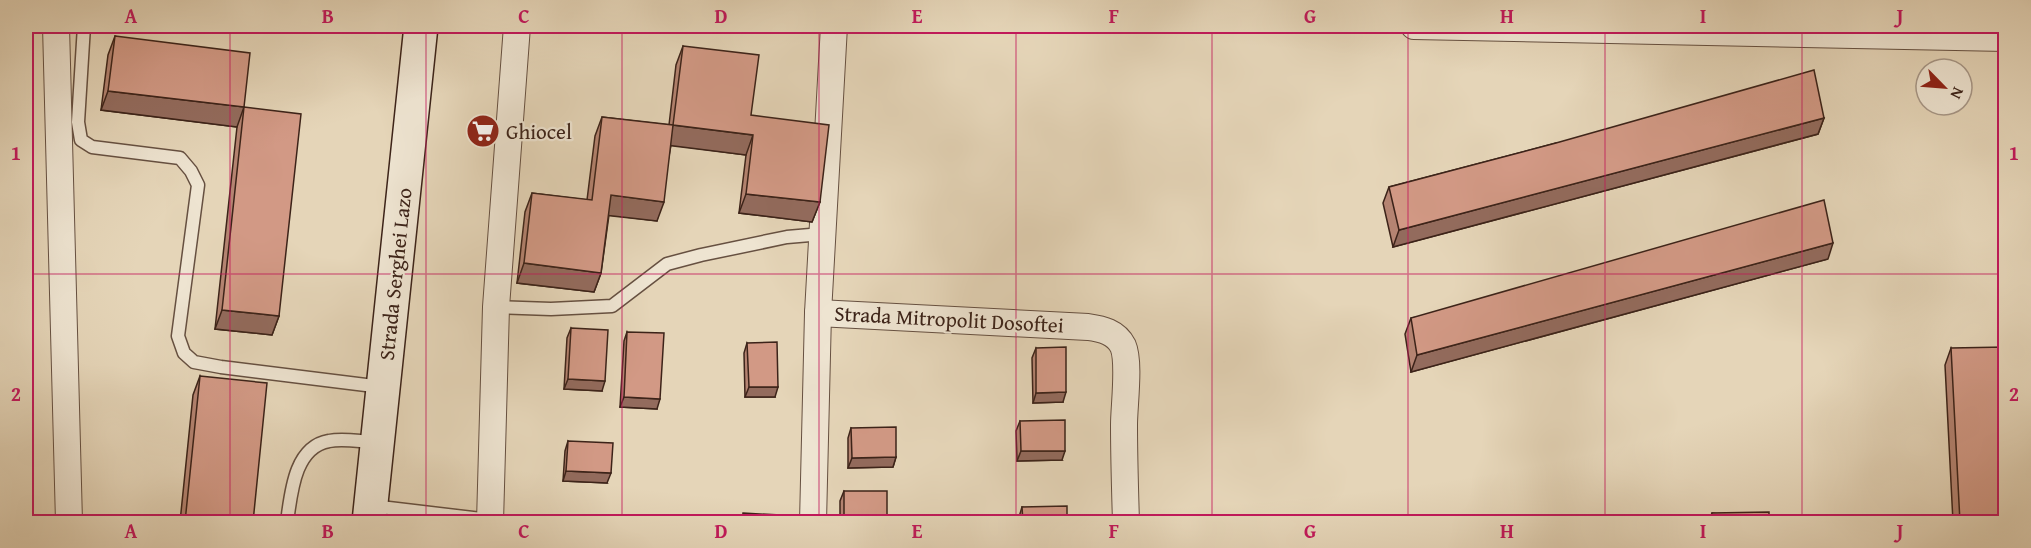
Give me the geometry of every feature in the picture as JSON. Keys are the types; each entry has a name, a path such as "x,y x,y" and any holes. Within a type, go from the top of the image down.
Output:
{"street":[{"path":"56,26 69,522"},
{"name":"Strada Serghei Lazo","path":"370,514 421,26"},
{"path":"490,521 496,307 517,26"},
{"name":"Strada Mitropolit Dosoftei","path":"834,26 818,313 1088,327 1105,330 1117,338 1123,347 1125,361 1126,522"},
{"path":"1414,26 2006,38"},
{"path":"813,522 818,313"}],"lane":[{"path":"84,26 78,122 81,140 92,147 180,158 191,171 198,185 178,336 184,353 194,362 221,367 383,387"},
{"path":"496,307 551,309 612,306 668,264 776,240 822,234"},
{"path":"287,522 293,483 308,452 328,441 378,442"},
{"path":"370,514 490,521"}],"building":[{"path":"115,36 250,53 244,107 108,91"},
{"path":"683,46 759,55 751,115 829,125 820,202 746,194 753,135 673,125"},
{"path":"1814,70 1824,118 1399,230 1389,187 1556,143"},
{"path":"244,107 301,114 279,316 222,310"},
{"path":"602,117 673,125 664,202 611,195 601,273 524,263 532,193 592,200"},
{"path":"1824,200 1833,243 1417,355 1411,318"},
{"path":"571,328 608,330 605,381 568,379"},
{"path":"627,332 664,333 660,399 624,397"},
{"path":"777,342 778,387 749,387 747,343"},
{"path":"1066,347 1066,392 1036,393 1036,348"},
{"path":"2006,347 2006,522 1960,522 1951,348"},
{"path":"200,376 267,383 253,522 185,522"},
{"path":"1065,420 1065,451 1021,451 1020,421"},
{"path":"896,427 896,457 852,458 851,428"},
{"path":"568,441 613,443 611,473 566,471"},
{"path":"844,491 887,491 887,522 844,522"},
{"path":"1067,506 1067,522 1023,522 1022,507"},
{"path":"1769,512 1769,522 1712,522 1712,513"},
{"path":"743,513 780,515 779,522 742,522"},
{"path":"563,520 608,522 563,522"}],"place":[{"name":"Ghiocel","path":"483,131"}]}
